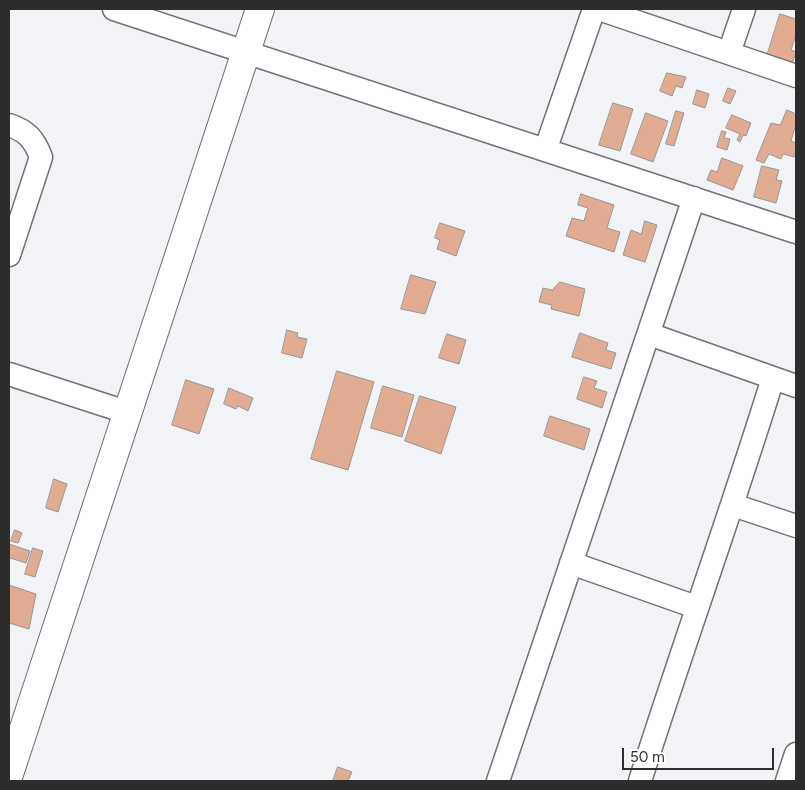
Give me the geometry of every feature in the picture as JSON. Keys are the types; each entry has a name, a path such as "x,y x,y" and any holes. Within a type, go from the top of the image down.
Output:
{"street":[{"path":"114,9 245,53 546,148 796,232"},
{"path":"9,772 260,9"},
{"path":"546,148 594,9"},
{"path":"599,9 796,76"},
{"path":"729,53 744,9"},
{"path":"9,125 23,130 35,142 41,157 9,255"},
{"path":"498,781 694,198"},
{"path":"649,334 796,386"},
{"path":"9,374 126,412"},
{"path":"640,781 696,607 733,505 773,378"},
{"path":"733,505 796,526"},
{"path":"571,563 696,607"},
{"path":"787,781 796,754"}],"building":[{"path":"780,14 796,19 796,35 791,50 796,52 792,64 767,56"},
{"path":"667,73 686,77 682,88 676,86 672,96 660,91"},
{"path":"728,88 736,91 730,104 723,101"},
{"path":"697,90 709,94 705,108 693,104"},
{"path":"613,103 633,109 620,151 599,145"},
{"path":"787,110 796,114 796,124 791,141 796,143 795,157 783,154 781,159 769,154 764,163 756,160 771,123 780,125"},
{"path":"676,111 684,113 674,146 666,144"},
{"path":"646,113 668,121 653,162 631,154"},
{"path":"732,115 751,123 746,136 743,135 740,142 737,140 740,134 726,128"},
{"path":"722,131 726,132 724,138 730,139 727,150 717,147"},
{"path":"722,158 743,166 733,190 707,180 711,170 717,172"},
{"path":"762,166 779,170 776,180 782,181 776,203 754,197"},
{"path":"581,194 614,205 607,228 620,232 614,252 566,236 572,218 584,221 588,208 578,205"},
{"path":"645,221 657,225 645,262 623,255 631,230 641,234"},
{"path":"440,223 465,231 456,256 437,249 440,240 435,238"},
{"path":"411,275 436,282 425,314 401,309"},
{"path":"560,282 585,289 579,316 551,309 552,305 539,302 543,288 552,290"},
{"path":"287,330 298,333 297,337 307,339 302,358 282,353"},
{"path":"580,333 608,343 606,350 616,353 611,369 572,357"},
{"path":"447,334 466,340 459,364 439,358"},
{"path":"337,371 374,382 348,470 311,459"},
{"path":"584,377 597,381 594,388 607,392 602,408 577,399"},
{"path":"186,380 214,389 199,434 172,425"},
{"path":"383,386 414,395 402,437 371,428"},
{"path":"229,388 253,398 248,411 238,406 236,409 224,404"},
{"path":"420,396 456,407 441,454 405,441"},
{"path":"550,416 590,429 584,450 544,436"},
{"path":"54,479 67,484 58,512 46,508"},
{"path":"15,530 22,533 18,543 11,541"},
{"path":"9,544 30,551 26,563 10,558 9,562"},
{"path":"33,548 43,551 35,577 25,574"},
{"path":"9,585 36,594 29,629 9,623"},
{"path":"338,767 352,772 348,781 333,781"}]}
